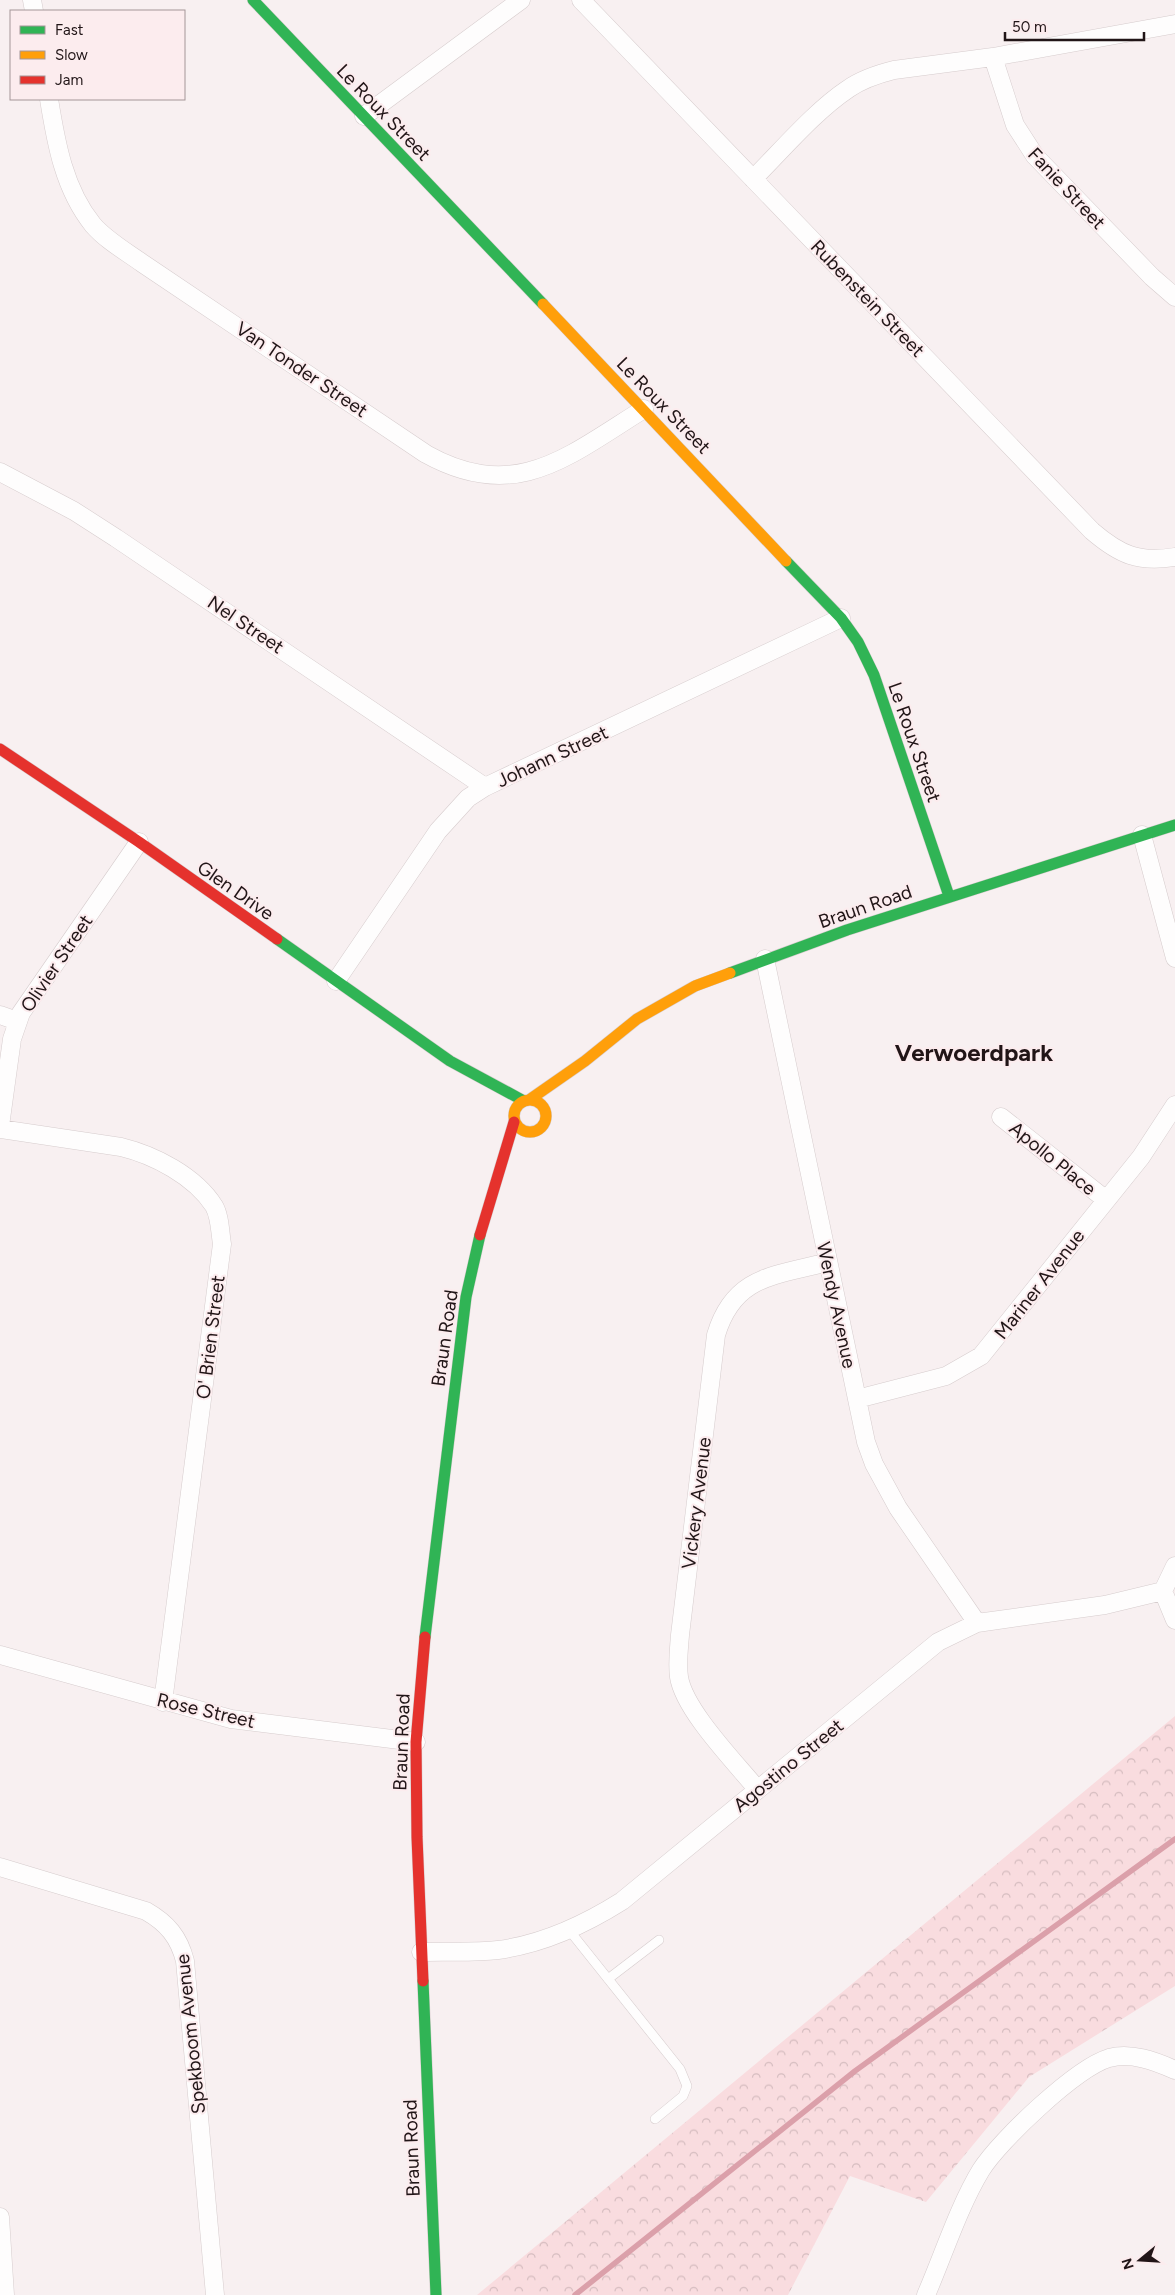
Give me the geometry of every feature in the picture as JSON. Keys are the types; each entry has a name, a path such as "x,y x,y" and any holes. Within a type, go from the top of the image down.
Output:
{"street":[{"name":"Le Roux Street","path":"253,0 841,618 858,642 874,674 949,896"},
{"path":"364,116 521,0"},
{"name":"Rubenstein Street","path":"581,0 1092,531 1109,546 1124,554 1142,559 1175,557"},
{"path":"753,179 829,104 858,82 894,70 993,57 1175,24"},
{"name":"Fanie Street","path":"993,57 1015,125 1035,156 1152,277 1175,296"},
{"name":"Van Tonder Street","path":"49,100 59,156 68,184 94,225 111,242 426,454 447,466 468,473 489,476 517,474 544,468 567,457 644,409"},
{"name":"Nel Street","path":"0,472 74,511 116,538 485,787"},
{"name":"Johann Street","path":"336,981 438,831 461,804 485,787 841,618"},
{"name":"Glen Drive","path":"0,749 139,842 450,1061 492,1098"},
{"name":"Braun Road","path":"527,1101 585,1061 637,1019 695,986 764,959 949,896 1175,825"},
{"path":"1142,835 1175,958"},
{"name":"Olivier Street","path":"0,1128 9,1055 17,1021 27,1002 139,842"},
{"name":"Wendy Avenue","path":"764,959 857,1399 874,1464 898,1508 977,1623"},
{"path":"0,1016 17,1021"},
{"name":"Glen Drive","path":"450,1061 527,1101"},
{"name":"Braun Road","path":"546,1116 585,1061"},
{"path":"527,1101 539,1103 546,1116 540,1130 528,1137 520,1130 511,1116 516,1107 527,1101"},
{"name":"Mariner Avenue","path":"857,1399 958,1372 981,1356 1008,1325 1105,1199 1154,1140 1175,1106"},
{"name":"Braun Road","path":"436,2295 421,1952 416,1742 426,1627 466,1297 476,1251 493,1196 511,1116"},
{"name":"Apollo Place","path":"1001,1116 1105,1199"},
{"name":"O' Brien Street","path":"0,1128 138,1151 160,1162 191,1182 215,1207 222,1244 163,1702"},
{"name":"Braun Road","path":"493,1196 516,1157"},
{"name":"Vickery Avenue","path":"757,1789 700,1719 682,1690 679,1678 680,1635 716,1335 722,1316 741,1291 755,1283 828,1262"},
{"path":"1175,1566 1163,1591 1175,1620"},
{"name":"Agostino Street","path":"421,1952 497,1950 525,1945 569,1930 595,1918 622,1901 938,1642 977,1623 1105,1605 1163,1591"},
{"name":"Rose Street","path":"0,1655 136,1692 163,1702 231,1719 416,1742"},
{"name":"Spekboom Avenue","path":"0,1867 146,1911 159,1918 177,1939 185,1961 215,2295"},
{"path":"926,2295 981,2170 1006,2138 1082,2071 1110,2058 1125,2056 1141,2058 1175,2070"},
{"path":"0,2216 5,2295"}],"lane":[{"path":"569,1930 680,2069 687,2086 683,2096 655,2119"},
{"path":"608,1979 659,1940"}],"green space":[{"path":"1175,1716 1175,1986 1029,2077 926,2202 850,2176 788,2295 477,2295"}],"waterway":[{"path":"575,2295 855,2071 1175,1839"}],"traffic: fast":[{"path":"253,0 543,304"},
{"path":"786,561 841,618 858,642 874,675 949,896"},
{"path":"730,973 847,930 1175,825"},
{"path":"277,939 450,1061 524,1101"},
{"path":"425,1637 466,1297 480,1235"},
{"path":"423,1981 436,2295"}],"traffic: slow":[{"path":"543,304 786,561"},
{"path":"529,1100 585,1061 637,1019 695,986 730,973"},
{"path":"530,1100 536,1101 541,1105 545,1110 546,1116 545,1122 541,1127 536,1131 530,1132 524,1131 519,1127 515,1122 514,1116 515,1110 519,1105 524,1101 530,1100"}],"traffic: jam":[{"path":"0,749 139,842 277,939"},
{"path":"480,1235 514,1122"},
{"path":"423,1981 417,1837 416,1742 425,1637"}],"district":[{"name":"Verwoerdpark","path":"974,1053"}]}
